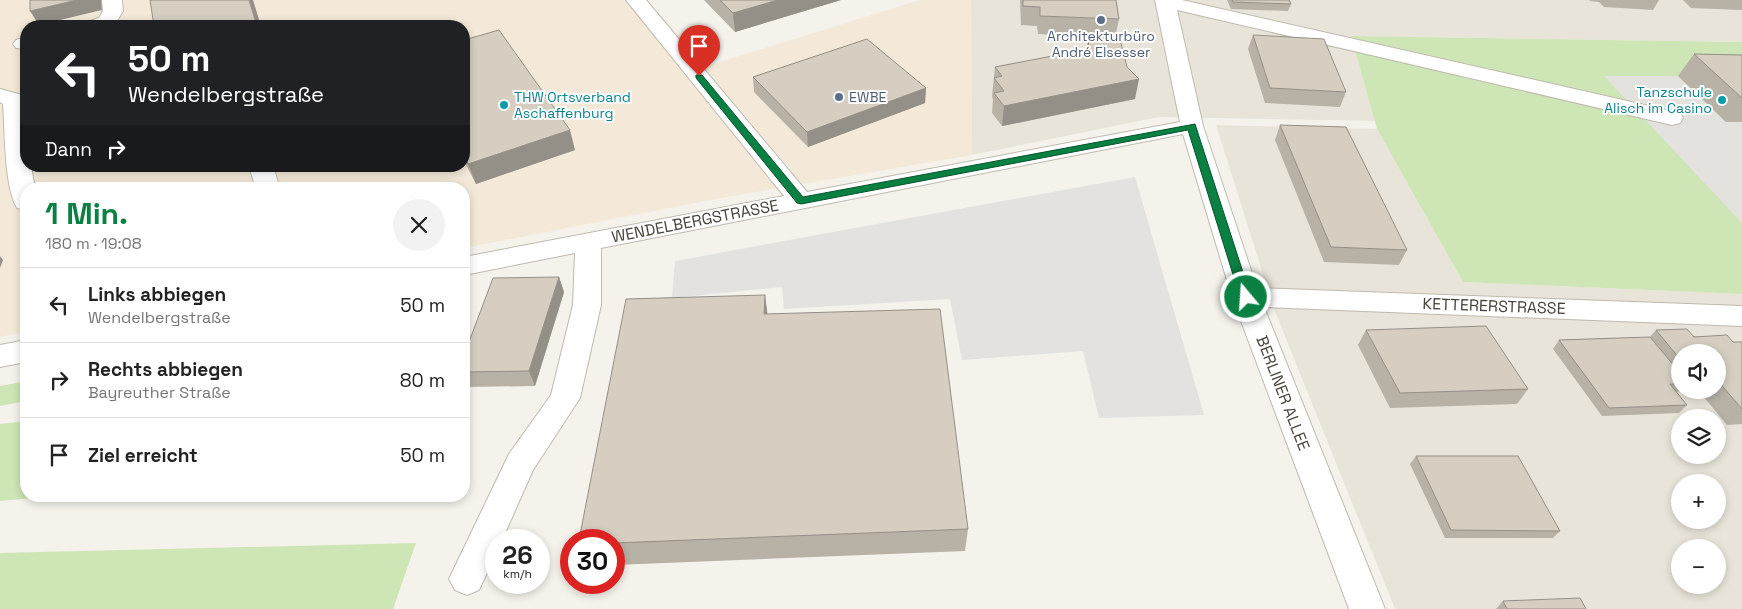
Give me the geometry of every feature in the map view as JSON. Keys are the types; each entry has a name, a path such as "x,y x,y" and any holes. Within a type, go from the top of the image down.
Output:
{"street":[{"path":"108,20 113,11 112,0"},
{"path":"636,0 801,201"},
{"path":"1166,1 1672,118"},
{"name":"BERLINER ALLEE","path":"1166,1 1192,126 1246,297 1368,609"},
{"path":"0,95 14,100 19,168 22,182"},
{"name":"WENDELBERGSTRASSE","path":"470,265 1192,126"},
{"path":"467,579 520,463 565,398 587,305 588,241"},
{"name":"KETTERERSTRASSE","path":"1246,297 1742,316"},
{"path":"0,356 20,352"}],"shaded area":[{"path":"0,0 646,0 707,66 920,0 971,0 972,155 721,198 470,247 470,182 20,182 20,333 0,337"},
{"path":"971,0 1742,0 1742,42 1351,36 1375,121 1159,117 972,155"},
{"path":"1604,76 1678,76 1726,122 1742,122 1742,223"},
{"path":"1216,125 1377,129 1463,282 1742,294 1742,609 1395,609 1274,309"},
{"path":"1135,177 1204,415 1099,418 1083,351 962,360 950,299 784,309 782,287 672,298 675,261"}],"green space":[{"path":"1351,36 1742,42 1742,294 1463,282 1377,129"},
{"path":"20,382 20,402 0,406 0,386"},
{"path":"20,422 20,499 0,501 0,424"},
{"path":"416,543 393,609 0,609 0,553"}],"building":[{"path":"30,0 77,0 30,11"},
{"path":"150,0 249,0 255,20 153,20"},
{"path":"720,0 778,0 733,13"},
{"path":"1023,0 1116,0 1119,19 1040,16 1040,7 1023,6"},
{"path":"1232,0 1289,0 1291,4 1233,2"},
{"name":"THW Ortsverband Aschaffenburg","path":"499,30 570,130 470,163 470,38"},
{"path":"1253,35 1324,39 1346,92 1270,88"},
{"path":"1088,38 1120,39 1127,67 1139,79 1004,106 994,93 1004,91 994,78 1002,76 995,67 1089,49"},
{"name":"EWBE","path":"867,39 926,88 807,132 753,77"},
{"path":"1694,54 1742,55 1742,98"},
{"path":"1280,125 1346,127 1407,250 1331,247"},
{"path":"559,277 529,371 470,372 470,339 493,278"},
{"path":"765,295 764,314 940,309 968,529 625,543 625,529 581,529 626,299"},
{"path":"1486,326 1528,389 1400,393 1366,330"},
{"path":"1687,329 1694,337 1727,335 1733,342 1742,342 1742,409 1726,390 1726,344 1671,344 1671,348 1656,330"},
{"path":"1650,337 1671,362 1671,399 1682,399 1687,405 1609,408 1559,340"},
{"path":"1416,456 1518,456 1560,531 1451,530"},
{"path":"1580,598 1586,609 1507,609 1503,601"}],"place":[{"name":"Architekturbüro André Elsesser","path":"1101,20"},
{"name":"EWBE","path":"839,97"},
{"name":"Tanzschule Alisch im Casino","path":"1722,100"},
{"name":"THW Ortsverband Aschaffenburg","path":"504,105"}],"route":[{"path":"699,76 801,201 1192,126 1246,297"}]}
